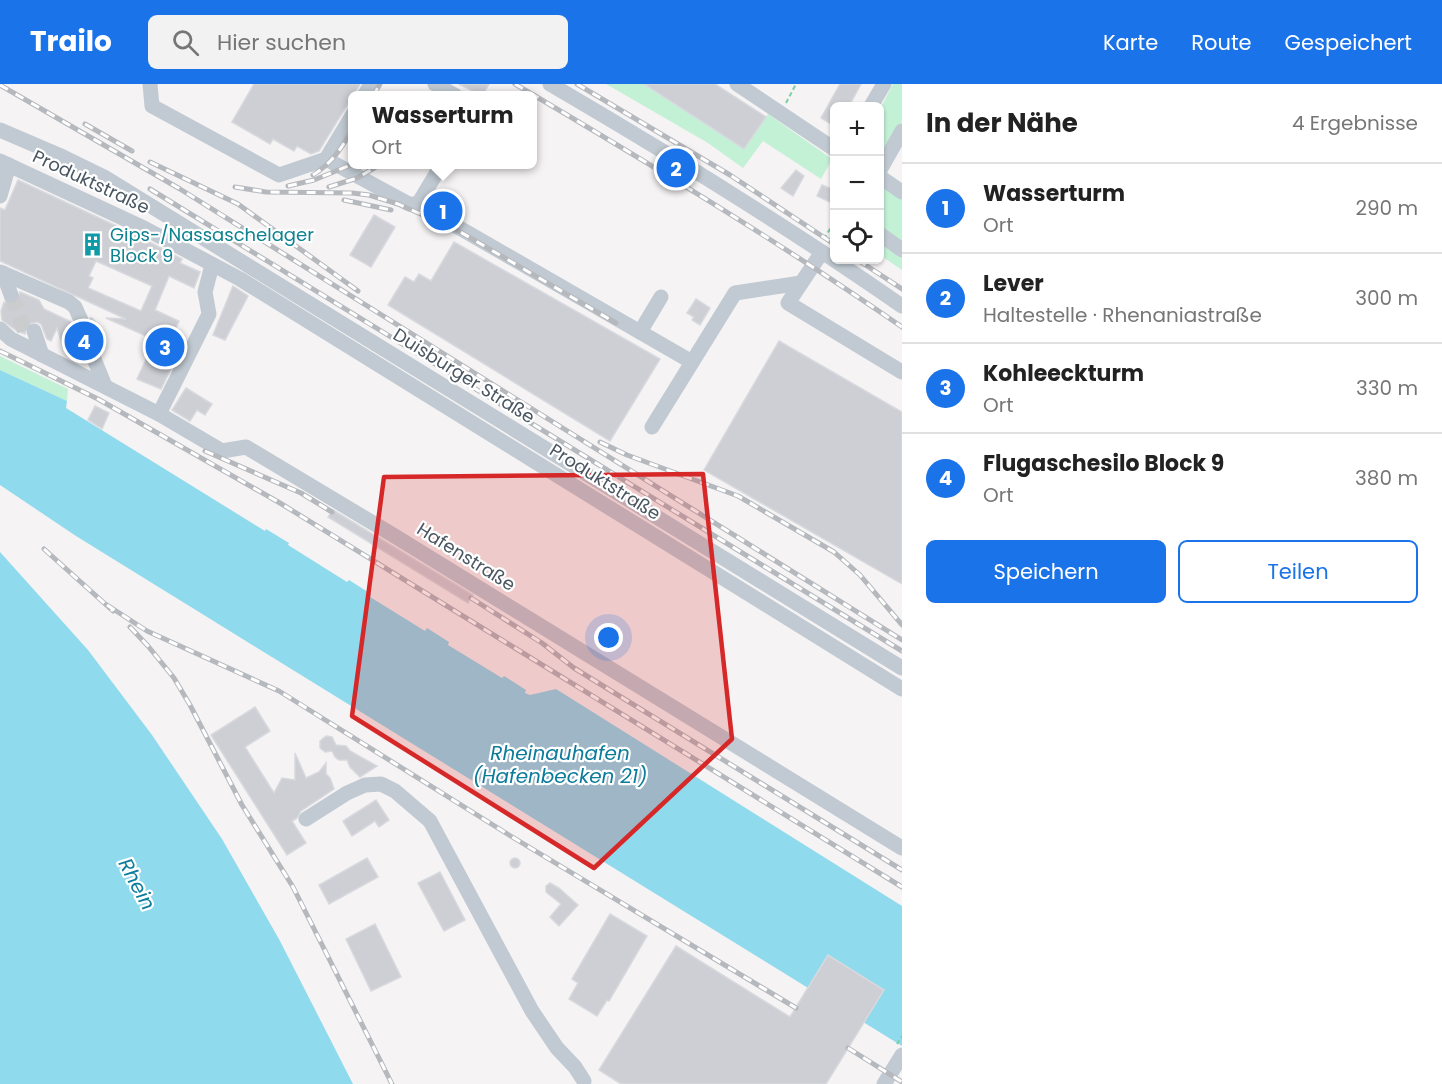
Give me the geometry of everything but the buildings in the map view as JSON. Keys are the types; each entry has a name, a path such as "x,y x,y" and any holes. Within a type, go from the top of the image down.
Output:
{"street":[{"path":"150,84 152,106 279,175 326,159 348,122"},
{"path":"550,84 822,247 902,306"},
{"path":"737,84 830,146"},
{"path":"873,102 884,84"},
{"name":"Duisburger Straße","path":"0,130 104,177 902,668"},
{"path":"884,169 902,131"},
{"path":"326,159 409,204 418,204 692,362"},
{"path":"0,196 5,163"},
{"name":"Produktstraße","path":"5,163 144,228 240,279 902,689"},
{"path":"418,204 440,169"},
{"path":"884,181 902,192"},
{"path":"884,237 902,250"},
{"path":"822,247 788,303 902,372"},
{"path":"159,414 209,314 205,292 212,265"},
{"path":"10,282 54,295 76,320"},
{"path":"652,427 735,293 801,283"},
{"path":"640,332 661,297"},
{"name":"Hafenstraße","path":"0,328 11,339 159,414 222,452 246,447 902,848"},
{"path":"30,332 37,352"},
{"path":"90,360 99,383"},
{"path":"306,819 347,793 365,785 381,784 395,791 430,821 532,1011 557,1048 575,1067 583,1083"},
{"path":"884,1084 902,1055"}],"path":[{"path":"789,98 796,84"},
{"path":"822,247 830,230"}],"highlighted area":[{"path":"703,474 732,739 594,868 352,716 384,477"}],"green space":[{"path":"606,84 643,84 744,149 768,114 830,158 830,163 821,179 763,141 743,168 708,143"},
{"path":"893,84 902,84 902,121 884,155 884,102"},
{"path":"884,186 902,198 902,270 884,258"},
{"path":"0,356 68,389 67,401 0,370"}],"water":[{"name":"Rheinauhafen (Hafenbecken 21)","path":"0,370 67,401 66,408 265,531 266,529 289,543 288,545 347,582 349,580 371,594 370,597 425,631 427,628 449,642 448,645 526,690 525,693 530,695 556,689 902,906 902,1046 76,536 0,485"},
{"name":"Rhein","path":"0,552 88,650 152,735 222,839 280,941 353,1084 0,1084"}],"tunnel":[{"path":"11,295 26,334"},
{"path":"80,318 94,359"}],"railway":[{"path":"376,91 380,84"},
{"path":"515,84 527,91"},
{"path":"577,84 730,175 830,241"},
{"path":"0,85 180,189 902,640"},
{"path":"537,97 711,202 902,327"},
{"path":"85,124 132,151"},
{"path":"313,175 326,165 348,137"},
{"path":"150,162 238,204 358,291"},
{"path":"288,186 314,180 348,166"},
{"path":"329,187 357,178 372,169"},
{"path":"235,187 266,192 352,193 369,195 398,204 457,230 616,323"},
{"path":"150,189 902,651"},
{"path":"344,200 391,210"},
{"path":"864,264 902,289"},
{"path":"0,351 98,399 280,503 902,887"},
{"path":"600,442 627,455 738,496 834,552 860,575 902,625"},
{"path":"205,451 301,493 332,512"},
{"path":"44,549 113,611"},
{"path":"471,598 542,643 574,668 902,870"},
{"path":"107,605 147,631 279,691 509,835 796,1008"},
{"path":"130,627 174,678 190,705 242,805 293,887 392,1084"},
{"path":"848,1048 902,1082"}],"place":[{"name":"Lever","path":"676,168"},
{"name":"Wasserturm","path":"443,211"},
{"name":"Gips-/Nassaschelager Block 9","path":"92,245"},
{"name":"Flugaschesilo Block 9","path":"84,341"},
{"name":"Kohleeckturm","path":"165,347"}]}
